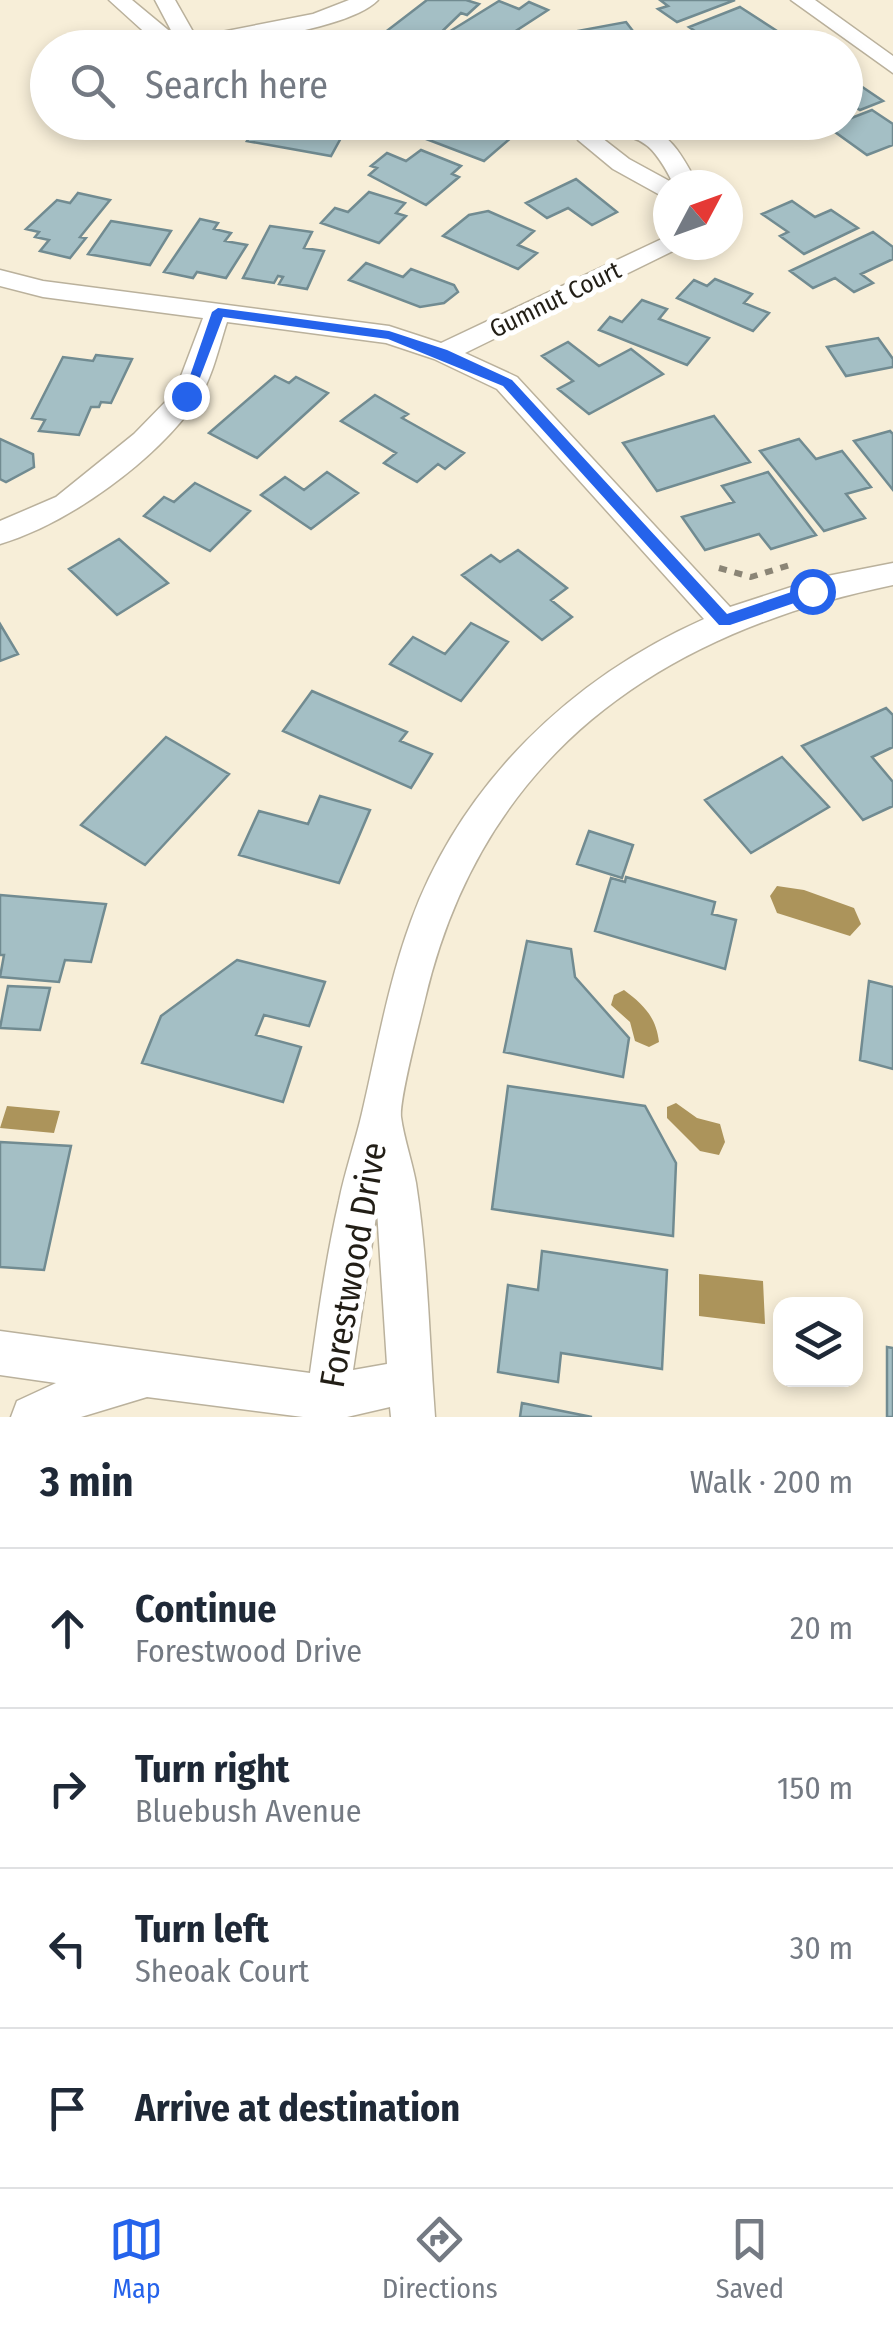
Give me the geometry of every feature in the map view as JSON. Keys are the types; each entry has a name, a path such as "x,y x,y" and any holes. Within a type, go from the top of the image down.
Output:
{"street":[{"path":"165,0 181,30"},
{"path":"263,30 318,19 368,0"},
{"path":"800,0 842,30"},
{"path":"128,2 168,30"},
{"path":"863,45 893,66"},
{"path":"590,140 653,182"},
{"path":"658,140 664,143 678,170"},
{"name":"Gumnut Court","path":"443,354 653,251"},
{"path":"0,278 42,289 389,335 508,383 724,621"},
{"path":"0,533 66,504 144,441 186,396 218,312"},
{"name":"Forestwood Drive","path":"327,1407 359,1200 382,1114 405,999 427,928 453,866 485,815 546,744 593,701 652,659 724,621 839,584 893,574"},
{"name":"Forestwood Drive","path":"382,1114 396,1185 410,1399"},
{"path":"0,1353 327,1407 410,1399"},
{"path":"33,1417 77,1396 151,1376"}],"path":[{"path":"708,560 744,576 802,562"}],"shaded area":[{"path":"777,886 804,890 854,908 861,924 850,936 777,913 770,896"},
{"path":"624,990 648,1012 659,1042 649,1047 635,1041 630,1022 611,1005 614,995"},
{"path":"676,1103 697,1118 720,1124 725,1142 719,1155 700,1151 667,1118 667,1107"},
{"path":"7,1106 60,1111 54,1133 0,1128"},
{"path":"699,1274 763,1281 765,1324 699,1316"}],"building":[{"path":"427,0 479,4 467,15 461,13 444,30 388,30"},
{"path":"660,0 735,0 677,22 658,9 668,6"},
{"path":"499,1 519,9 529,2 548,10 517,30 452,30"},
{"path":"740,7 775,30 693,30 689,27"},
{"path":"626,22 632,30 583,30"},
{"path":"863,87 883,101 863,109"},
{"path":"872,110 893,124 893,145 867,155 846,140 863,140 863,113"},
{"path":"248,140 340,140 331,156"},
{"path":"429,140 508,140 484,161"},
{"path":"421,150 461,166 452,174 459,177 426,205 369,175 377,168 371,166 387,153 406,161"},
{"path":"576,179 617,212 592,225 568,208 547,218 526,203"},
{"path":"369,192 405,203 396,213 406,216 379,243 321,223 335,208 348,212"},
{"path":"78,193 110,200 80,237 86,238 70,258 40,251 49,240 35,237 39,232 26,229 57,200 70,203"},
{"path":"792,201 815,217 831,210 858,228 804,254 780,236 788,232 762,214"},
{"path":"488,211 534,231 518,245 537,253 518,269 443,236 469,215"},
{"path":"200,219 218,223 214,229 231,233 225,241 247,245 226,278 197,272 193,278 164,272"},
{"path":"111,221 171,231 150,265 88,254"},
{"path":"270,226 312,232 304,248 324,251 307,289 279,284 283,277 278,276 274,283 243,278"},
{"path":"873,232 893,247 893,259 861,274 873,283 854,292 835,278 813,288 790,271"},
{"path":"366,263 403,277 411,269 454,285 458,292 444,303 420,307 349,280"},
{"path":"715,279 752,294 744,303 769,313 753,331 677,298 694,280 707,286"},
{"path":"642,300 667,309 659,319 709,338 687,365 599,330 610,317 622,322"},
{"path":"878,338 893,359 893,367 846,376 827,347"},
{"path":"568,342 599,366 631,349 663,374 589,414 558,389 573,381 542,356"},
{"path":"96,355 132,359 111,403 91,407 79,435 39,431 45,420 32,418 63,357 93,361"},
{"path":"275,376 289,383 296,377 328,393 257,458 209,433"},
{"path":"375,395 408,414 402,418 464,453 445,469 438,464 417,482 384,463 396,453 341,421"},
{"path":"714,416 750,462 657,491 623,443"},
{"path":"890,431 893,434 893,490 854,441"},
{"path":"0,439 33,454 34,467 6,482 0,479"},
{"path":"799,439 816,459 842,451 871,487 846,494 865,518 824,531 760,451"},
{"path":"327,472 358,493 311,529 261,495 285,477 304,490"},
{"path":"768,472 816,535 771,549 759,534 705,550 682,517 734,502 722,486"},
{"path":"195,483 250,511 210,551 144,516 164,497 174,502"},
{"path":"119,539 168,583 117,615 69,569"},
{"path":"518,550 567,588 551,600 572,617 542,640 462,575 491,555 500,562"},
{"path":"471,623 508,642 461,701 390,664 413,637 445,654"},
{"path":"0,624 18,654 0,661"},
{"path":"312,691 407,732 400,741 432,754 411,788 283,731"},
{"path":"886,708 893,715 893,747 872,757 893,782 893,806 863,820 802,746"},
{"path":"166,737 229,774 145,865 81,825"},
{"path":"782,757 829,807 751,853 705,800"},
{"path":"320,796 370,810 339,883 239,855 259,811 308,824"},
{"path":"589,831 633,845 622,878 577,864"},
{"path":"626,877 715,902 712,914 736,920 725,969 595,931 611,878 625,882"},
{"path":"0,895 106,904 91,962 65,960 59,982 0,977 4,955 0,955"},
{"path":"527,941 571,949 575,977 629,1038 623,1077 504,1052"},
{"path":"237,960 325,982 309,1026 264,1015 256,1035 301,1047 283,1102 142,1063 161,1016"},
{"path":"869,981 893,987 893,1069 860,1060"},
{"path":"8,986 50,988 40,1030 0,1028"},
{"path":"508,1086 645,1106 676,1163 673,1236 492,1209"},
{"path":"0,1142 71,1146 44,1270 0,1267"},
{"path":"542,1251 667,1270 662,1369 561,1353 558,1382 498,1372 508,1285 538,1290"},
{"path":"887,1347 893,1348 893,1417 887,1417"},
{"path":"522,1403 592,1417 520,1417"}],"route":[{"path":"186,396 218,312 389,335 508,383 724,621 812,591"}]}
